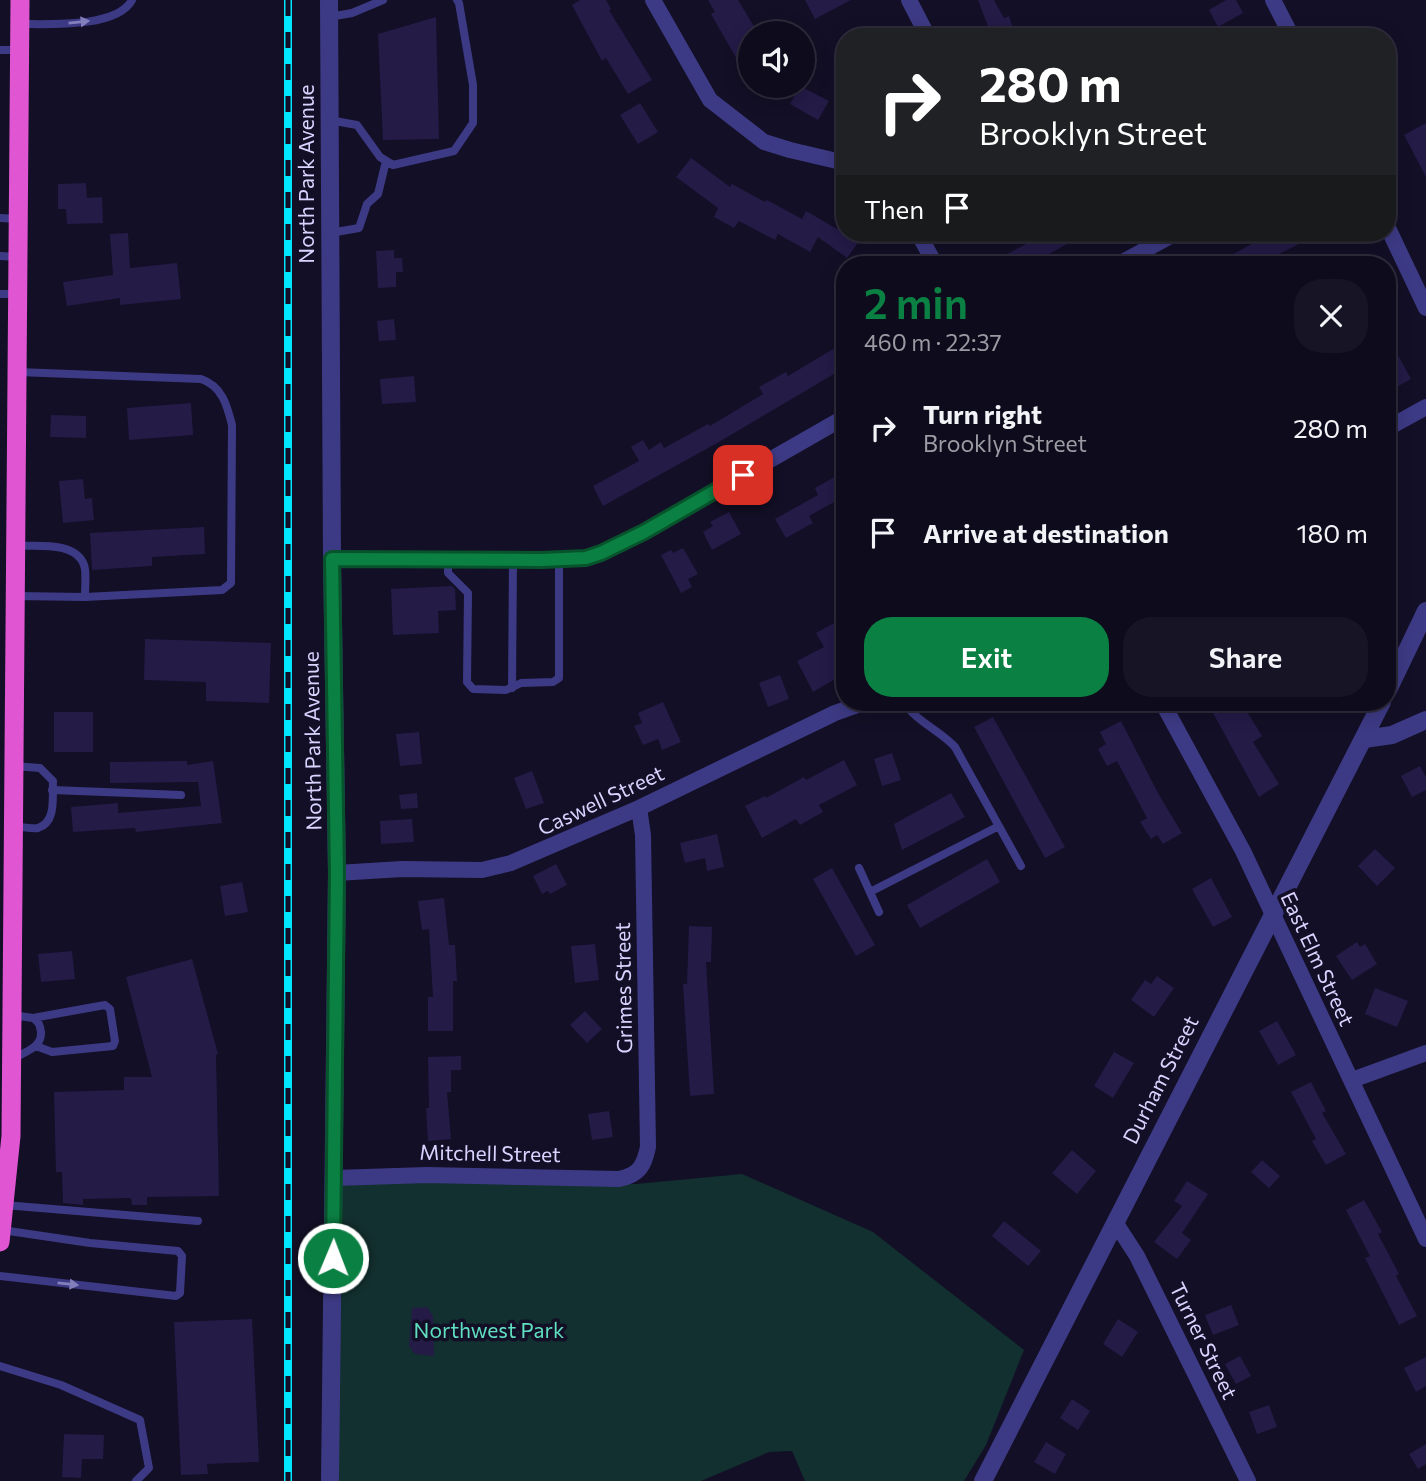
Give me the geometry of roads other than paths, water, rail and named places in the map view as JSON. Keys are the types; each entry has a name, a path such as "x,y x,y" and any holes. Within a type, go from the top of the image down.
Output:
{"highway":[{"path":"1,1236 12,1060 13,826 7,805 14,766 18,372 9,294 10,50 19,24 20,0"}],"street":[{"path":"653,0 710,100 764,142 836,161"},
{"path":"909,0 923,28"},
{"path":"1273,0 1287,28"},
{"name":"North Park Avenue","path":"329,8 337,873 330,1481"},
{"path":"1134,256 1159,242"},
{"path":"1395,242 1426,308"},
{"path":"1396,424 1426,407"},
{"path":"332,559 586,558 634,537 836,422"},
{"path":"1396,673 1426,611"},
{"name":"Caswell Street","path":"337,873 402,869 482,870 531,856 639,808 841,711"},
{"name":"East Elm Street","path":"1167,711 1243,851 1426,1239"},
{"name":"Durham Street","path":"983,1481 1378,711"},
{"path":"1364,739 1392,736 1426,720"},
{"name":"Grimes Street","path":"639,808 643,835 648,1147 641,1167"},
{"path":"1352,1080 1426,1053"},
{"name":"Mitchell Street","path":"334,1178 427,1175 619,1179 632,1177 641,1167"},
{"name":"Turner Street","path":"1115,1222 1137,1256 1248,1481"}],"lane":[{"path":"19,24 76,23 102,19 128,8 132,0"},
{"path":"329,8 352,13 383,0"},
{"path":"328,120 356,125 380,157 393,165 454,151 473,123 474,85 457,0"},
{"path":"330,233 359,228 367,204 378,194 386,161"},
{"path":"16,596 85,597 222,590 231,583 232,425 220,392 210,382 201,379 18,372"},
{"path":"16,546 58,547 76,553 85,566 85,597"},
{"path":"448,560 448,573 468,593 467,682 473,689 506,690 521,683 553,682 559,678 559,559"},
{"path":"512,688 513,560"},
{"path":"911,711 946,736 955,747 1021,866"},
{"path":"13,826 38,828 47,821 51,814 52,790 52,781 40,768 14,766"},
{"path":"52,790 181,795"},
{"path":"870,892 999,826"},
{"path":"859,869 879,912"},
{"path":"12,1015 33,1018 106,1005 110,1009 116,1041 113,1045 52,1052 36,1046"},
{"path":"12,1060 36,1046 41,1040 40,1025 33,1018"},
{"path":"4,1205 198,1221"},
{"path":"0,1276 176,1296 180,1293 182,1256 178,1251 1,1236"},
{"path":"0,1367 61,1385 141,1420 149,1468 136,1481"}],"railway":[{"path":"288,0 288,1481"}],"park label":[{"name":"Northwest Park","path":"489,1331"}]}
